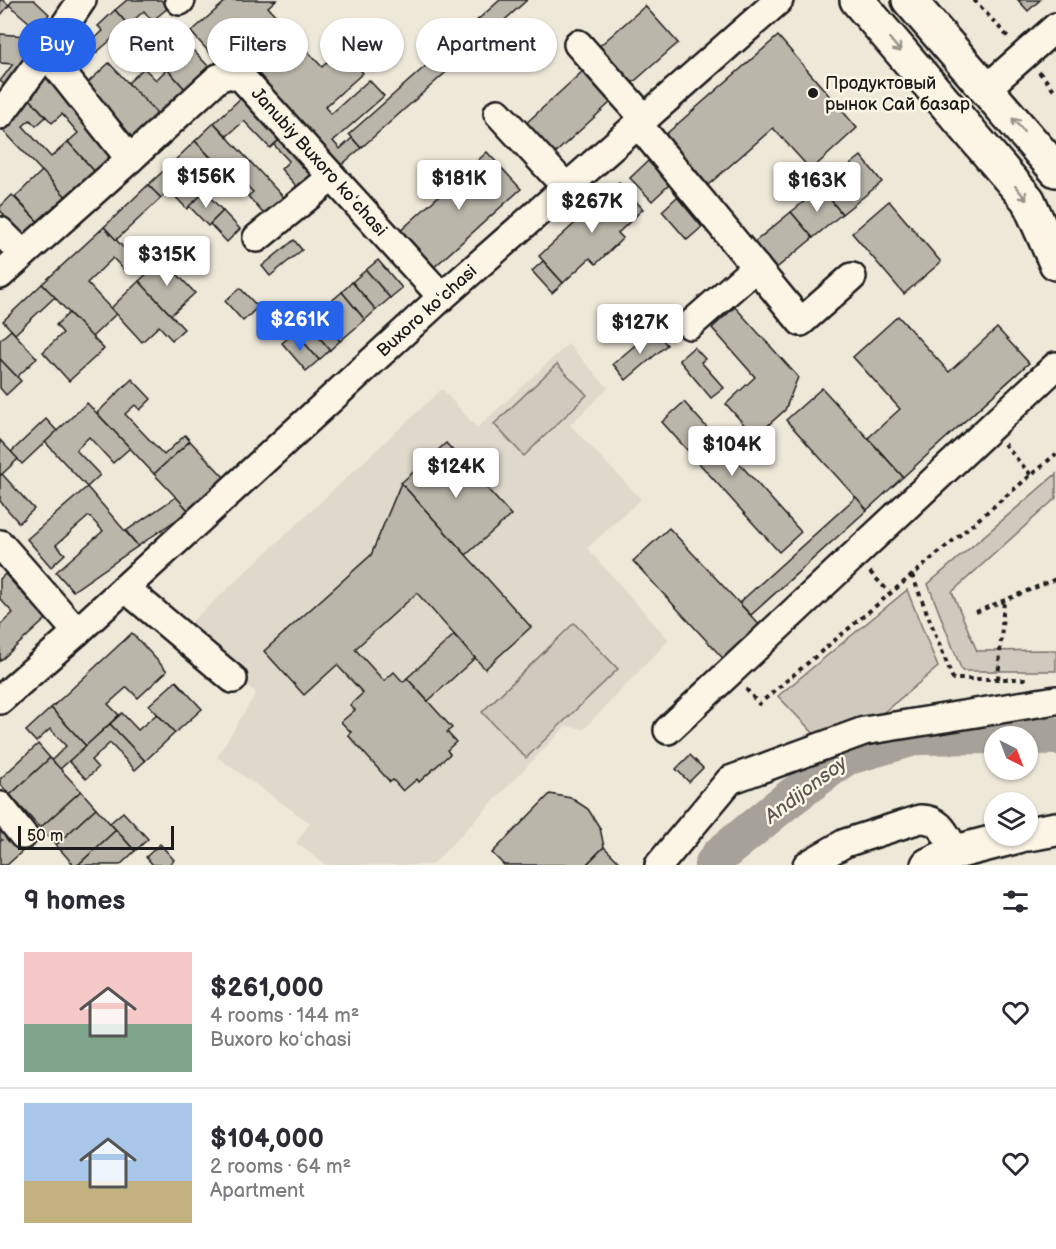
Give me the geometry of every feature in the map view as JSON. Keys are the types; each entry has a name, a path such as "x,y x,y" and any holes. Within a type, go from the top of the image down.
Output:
{"main road":[{"path":"857,0 1028,200 1056,263"},
{"path":"909,0 1056,170"},
{"path":"1038,832 1056,829"},
{"path":"942,858 984,846"}],"street":[{"path":"69,18 82,0"},
{"name":"Buxoro koʻchasi","path":"0,700 442,297 779,0"},
{"path":"987,88 1056,27"},
{"path":"578,44 801,322 852,277"},
{"path":"0,115 31,72"},
{"path":"60,72 130,159"},
{"name":"Janubiy Buxoro koʻchasi","path":"0,276 218,78 230,74 242,78 442,297"},
{"path":"498,113 566,187"},
{"path":"257,238 332,177"},
{"path":"0,231 23,254"},
{"path":"690,325 756,267"},
{"path":"668,730 1056,366"},
{"path":"0,544 77,632"},
{"path":"125,588 233,679"},
{"path":"659,865 730,780 864,731 1056,700"},
{"path":"0,806 23,834"},
{"path":"807,865 845,843 927,818 939,824 942,858"}],"path":[{"path":"989,429 1031,475"},
{"path":"731,671 759,704 1056,454"},
{"path":"854,555 890,593"},
{"path":"912,575 953,680 1033,679"},
{"path":"976,612 1056,579"},
{"path":"998,679 1004,601"}],"shaded area":[{"path":"568,344 608,388 570,425 641,499 587,548 669,640 584,729 566,726 432,865 326,865 296,843 310,823 217,757 256,693 183,630 442,389 477,428"},
{"path":"557,364 587,395 524,456 494,424"},
{"path":"1056,474 1056,498 952,592 977,651 1056,650 1056,671 962,671 928,584"},
{"path":"907,590 938,667 884,712 820,740 778,696"},
{"path":"574,623 618,669 526,758 482,712"}],"building":[{"path":"0,0 9,5 0,16"},
{"path":"13,0 34,0 49,14 46,18 24,18 9,5"},
{"path":"127,0 161,0 168,8 156,18 150,18 144,11 136,18 122,18 115,10"},
{"path":"227,0 276,0 268,7 278,18 207,18 207,50 195,36 195,28"},
{"path":"500,0 527,0 507,18 480,18"},
{"path":"1018,0 1040,0 1028,11"},
{"path":"645,6 678,43 629,86 596,49"},
{"path":"115,10 122,18 108,18 108,42 96,53 96,37 103,31 98,26"},
{"path":"0,34 18,35 18,72 29,72 14,92 0,81 13,64 0,63"},
{"path":"778,36 857,128 811,170 773,128 708,185 665,135"},
{"path":"308,51 320,65 320,72 363,73 325,107 331,114 369,80 384,96 333,141 340,149 352,138 361,148 339,167 254,72 308,72"},
{"path":"195,52 207,65 207,69 185,89 170,72 195,72"},
{"path":"108,64 108,72 118,72 158,114 125,145 83,87"},
{"path":"584,70 612,101 551,157 523,126"},
{"path":"52,72 118,153 96,173 68,142 78,133 62,114 52,123 28,97"},
{"path":"140,72 148,72 156,80 164,72 170,72 185,89 158,114 128,83"},
{"path":"419,72 446,72 361,148 349,134"},
{"path":"243,96 282,137 270,148 244,121 227,136 214,123"},
{"path":"28,97 46,117 36,126 30,120 23,126 51,157 68,142 96,173 68,199 1,128"},
{"path":"214,123 287,201 268,219 248,196 253,192 237,176 233,180 195,141"},
{"path":"282,137 316,174 299,189 281,169 289,161 274,145"},
{"path":"195,141 225,173 200,197 170,165"},
{"path":"487,152 521,189 431,270 398,233"},
{"path":"861,156 882,182 842,214 821,188"},
{"path":"648,161 670,184 652,201 630,178"},
{"path":"170,165 200,197 187,209 169,190 161,198 148,185"},
{"path":"42,171 68,199 41,225 15,197"},
{"path":"619,183 643,209 618,233 623,238 596,264 590,258 563,283 539,256"},
{"path":"148,185 161,198 116,240 104,227"},
{"path":"821,188 842,214 813,238 791,212"},
{"path":"205,192 223,211 208,226 189,206"},
{"path":"12,195 41,225 19,245 0,219 4,215 0,207"},
{"path":"677,197 702,227 687,240 662,211"},
{"path":"889,201 941,262 904,294 852,233"},
{"path":"223,211 240,229 227,242 210,224"},
{"path":"791,212 813,238 768,275 747,248"},
{"path":"104,227 137,262 126,272 113,258 87,283 116,314 92,337 42,284"},
{"path":"294,240 302,250 270,276 262,266"},
{"path":"163,259 195,293 171,315 139,281"},
{"path":"378,260 402,288 390,298 366,270"},
{"path":"543,261 563,283 552,293 532,271"},
{"path":"366,270 390,298 376,310 352,282"},
{"path":"139,281 184,329 172,340 159,326 142,342 111,308"},
{"path":"352,282 376,310 365,320 342,292"},
{"path":"42,284 55,297 15,334 3,321"},
{"path":"240,288 258,307 243,321 225,301"},
{"path":"342,292 365,320 340,341 316,314"},
{"path":"735,307 798,377 785,410 755,437 726,404 755,377 712,328"},
{"path":"69,313 104,349 69,381 43,352 63,333 56,325"},
{"path":"316,314 340,341 330,350 306,322"},
{"path":"898,316 949,372 997,328 1029,363 903,477 868,438 900,409 853,357"},
{"path":"306,322 330,350 319,360 295,332"},
{"path":"654,329 667,345 626,380 613,364"},
{"path":"11,330 37,358 17,377 0,359 0,340"},
{"path":"295,332 319,360 306,371 282,343"},
{"path":"694,347 705,359 701,362 724,388 711,398 679,360"},
{"path":"0,359 21,381 6,395 0,388"},
{"path":"132,379 151,399 140,410 135,405 125,414 164,455 185,435 190,441 154,474 97,413"},
{"path":"822,388 903,477 867,510 786,420"},
{"path":"684,402 801,532 779,552 662,422"},
{"path":"87,403 130,448 113,463 89,437 76,450 100,475 87,487 45,442"},
{"path":"46,419 57,431 22,464 11,452"},
{"path":"0,440 18,459 0,476"},
{"path":"190,441 224,477 189,511 154,474"},
{"path":"446,443 511,515 466,555 401,483"},
{"path":"2,474 34,509 19,523 0,501 0,476"},
{"path":"401,483 531,627 485,669 417,593 355,649 384,681 394,672 403,682 407,678 452,728 447,732 456,742 447,750 450,754 419,782 417,779 403,791 393,780 390,782 348,735 351,732 341,722 355,710 350,705 363,693 337,665 304,695 264,651 371,555"},
{"path":"87,487 138,546 73,591 56,572 103,531 89,516 56,545 65,554 51,567 27,539"},
{"path":"176,497 189,511 138,546 126,531"},
{"path":"856,497 867,510 751,615 739,603"},
{"path":"669,528 766,632 730,666 633,561"},
{"path":"5,574 46,619 0,661 0,625 13,613 0,599 0,579"},
{"path":"132,633 167,671 138,698 127,687 108,704 119,715 86,746 51,708"},
{"path":"454,635 475,658 428,701 407,678"},
{"path":"176,681 202,709 175,733 149,705"},
{"path":"51,708 86,746 60,769 52,760 66,746 50,729 36,742 26,731"},
{"path":"122,713 138,730 157,714 175,733 145,761 110,724"},
{"path":"110,724 145,761 135,770 110,743 91,760 98,768 86,779 69,761"},
{"path":"38,744 50,758 10,795 0,784 0,779"},
{"path":"690,755 703,768 689,782 676,769"},
{"path":"50,758 81,791 40,828 10,795"},
{"path":"81,791 96,808 56,845 40,828"},
{"path":"550,794 571,798 588,809 600,828 604,847 586,865 504,865 492,853"},
{"path":"96,808 116,830 78,865 74,865 56,845"},
{"path":"123,812 148,839 135,851 110,823"},
{"path":"0,819 26,848 7,865 0,865 0,841 2,840 0,838"},
{"path":"116,830 135,851 120,865 78,865"},
{"path":"160,844 174,860 169,865 153,865 146,857"},
{"path":"604,847 622,865 586,865"}],"waterway":[{"name":"Andijonsoy","path":"713,865 720,855 845,757 918,736 1056,736"}],"place":[{"name":"Продуктовый рынок Сай базар","path":"813,93"}]}
